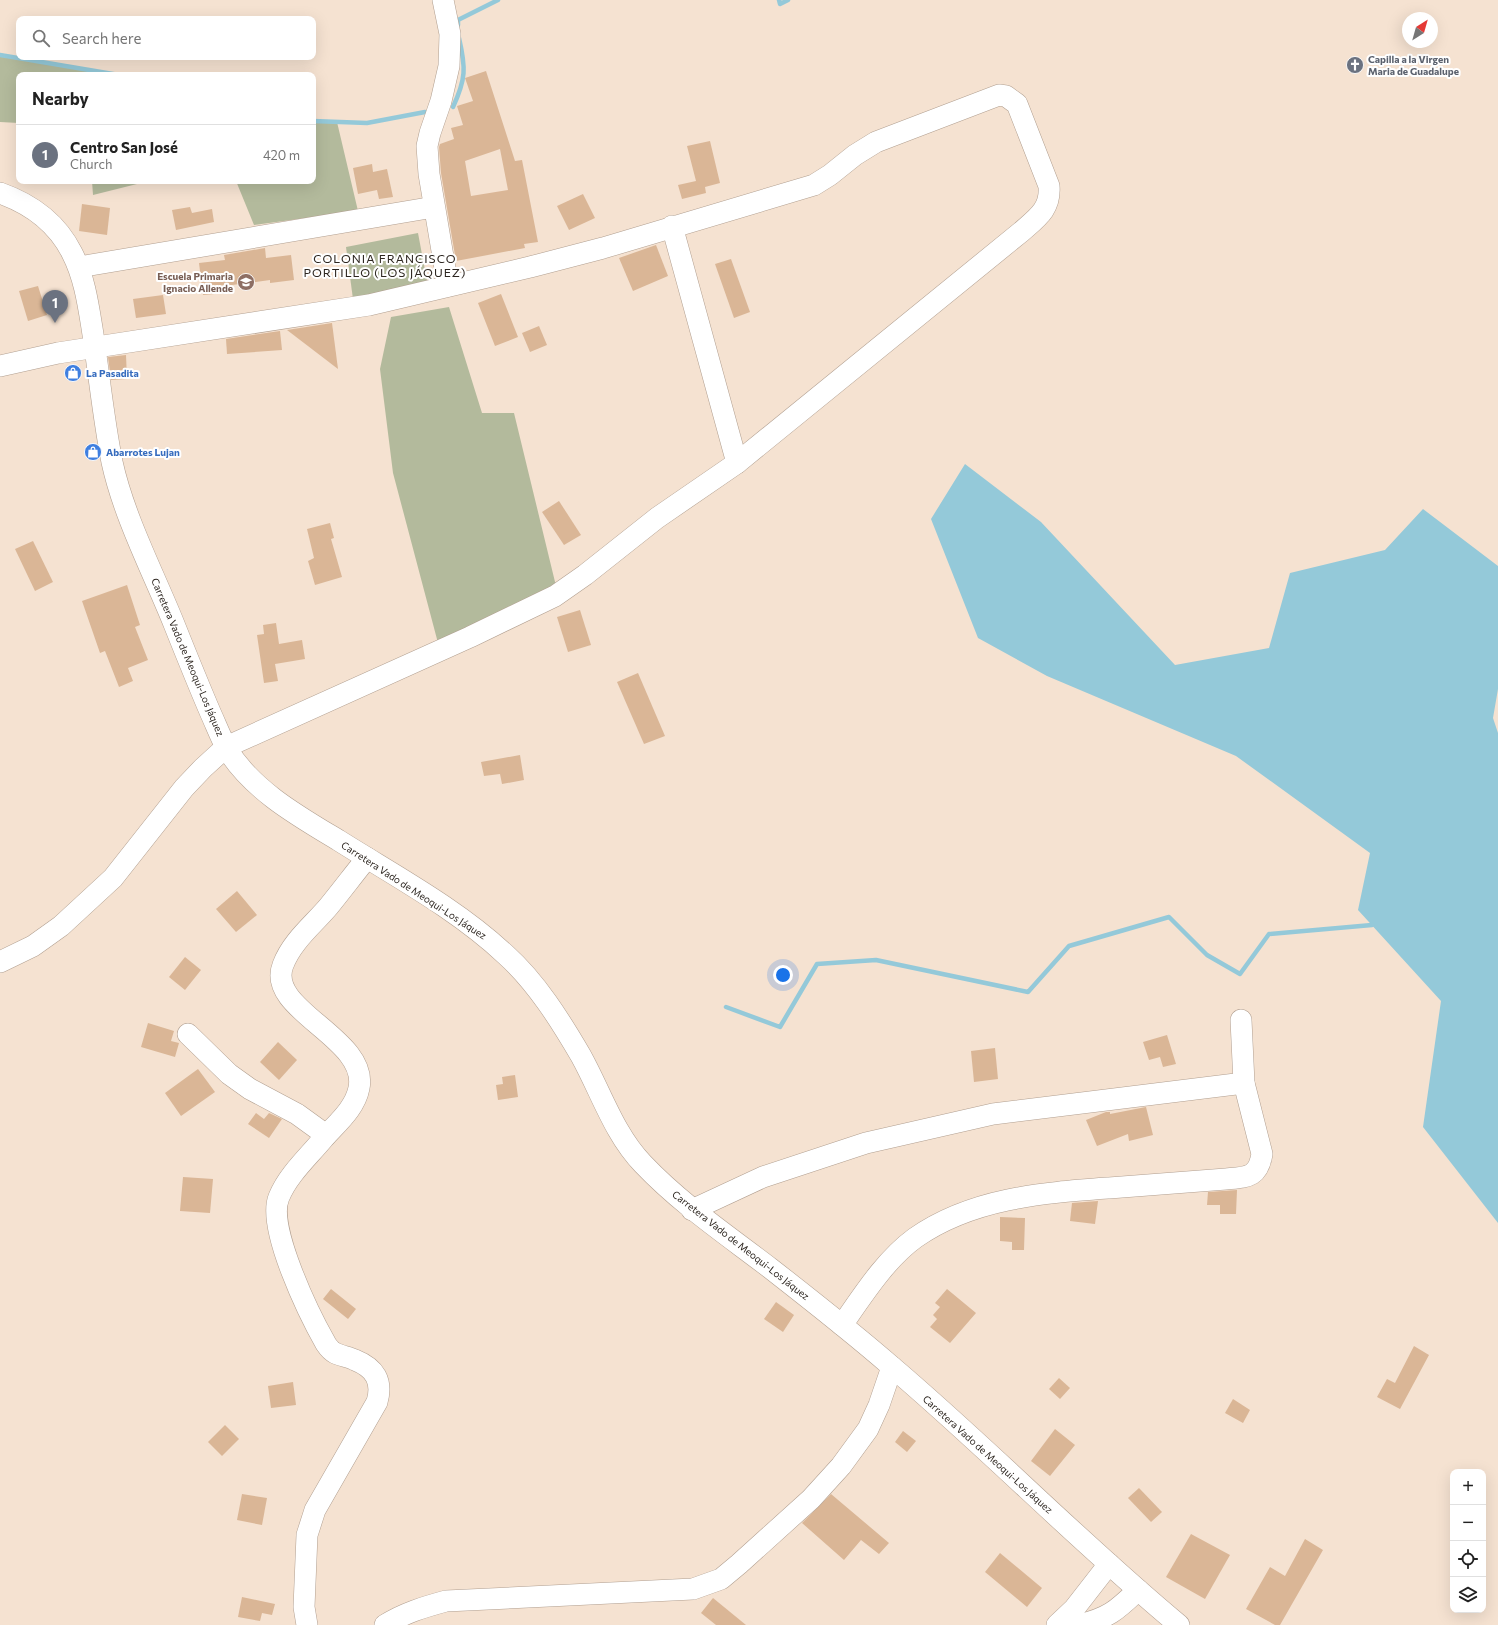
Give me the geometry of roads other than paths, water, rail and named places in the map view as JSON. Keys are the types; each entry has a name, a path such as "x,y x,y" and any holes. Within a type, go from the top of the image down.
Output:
{"street":[{"path":"443,0 450,34 451,50 446,83 427,146 429,174 448,286"},
{"path":"0,366 58,353 369,305 530,267 814,185 830,175 855,155 876,142 999,96 1006,96 1017,104 1049,186 1050,198 1043,212 1036,220 737,463 657,518 585,575 555,596 464,640 226,747 184,788 113,878 61,926 33,946 0,962"},
{"name":"Carretera Vado de Meoqui-Los Jáquez","path":"0,193 28,205 50,223 66,241 79,267 89,308 96,348 108,443 119,490 226,747 255,783 310,823 367,858 484,935 512,960 538,990 581,1056 615,1126 638,1160 692,1210 770,1268 892,1367 1178,1625"},
{"path":"79,267 434,207"},
{"path":"672,226 737,463"},
{"path":"307,1625 304,1607 307,1535 315,1510 377,1402 380,1392 380,1382 374,1372 357,1361 334,1352 326,1344 292,1272 277,1226 276,1213 279,1198 289,1179 348,1111 359,1088 359,1073 350,1055 287,994 280,980 282,965 295,943 329,906 367,858"},
{"path":"842,1325 891,1261 915,1238 972,1209 1012,1198 1062,1191 1226,1179 1246,1177 1256,1172 1260,1165 1262,1154 1244,1083 1241,1020"},
{"path":"188,1034 229,1074 250,1089 297,1114 326,1135"},
{"path":"692,1210 763,1177 866,1143 993,1114 1244,1083"},
{"path":"385,1625 397,1617 446,1601 693,1589 721,1579 811,1499 841,1466 868,1429 879,1405 892,1367"},
{"path":"1056,1625 1074,1609 1109,1564"},
{"path":"1079,1625 1098,1620 1114,1613 1138,1590"}],"water":[{"path":"965,464 1041,522 1175,665 1269,648 1290,573 1385,550 1423,509 1498,566 1498,689 1493,718 1498,733 1498,1223 1423,1127 1441,1001 1358,910 1370,853 1236,756 1047,676 978,638 931,519"}],"waterway":[{"path":"458,25 458,20 498,0"},
{"path":"779,0 780,4 788,0"},
{"path":"453,107 464,73 459,38"},
{"path":"0,55 16,58"},
{"path":"30,60 101,72"},
{"path":"316,121 367,123 425,112"},
{"path":"726,1007 780,1027 817,964 876,960 1028,992 1069,946 1169,917 1207,955 1240,974 1269,934 1372,925"}],"place":[{"name":"Capilla a la Virgen Maria de Guadalupe","path":"1355,65"},
{"name":"Escuela Primaria Ignacio Allende","path":"246,282"},
{"name":"Centro San José","path":"55,323"},
{"name":"La Pasadita","path":"73,373"},
{"name":"Abarrotes Lujan","path":"93,452"}],"district":[{"name":"COLONIA FRANCISCO PORTILLO (LOS JÁQUEZ)","path":"385,266"}]}
